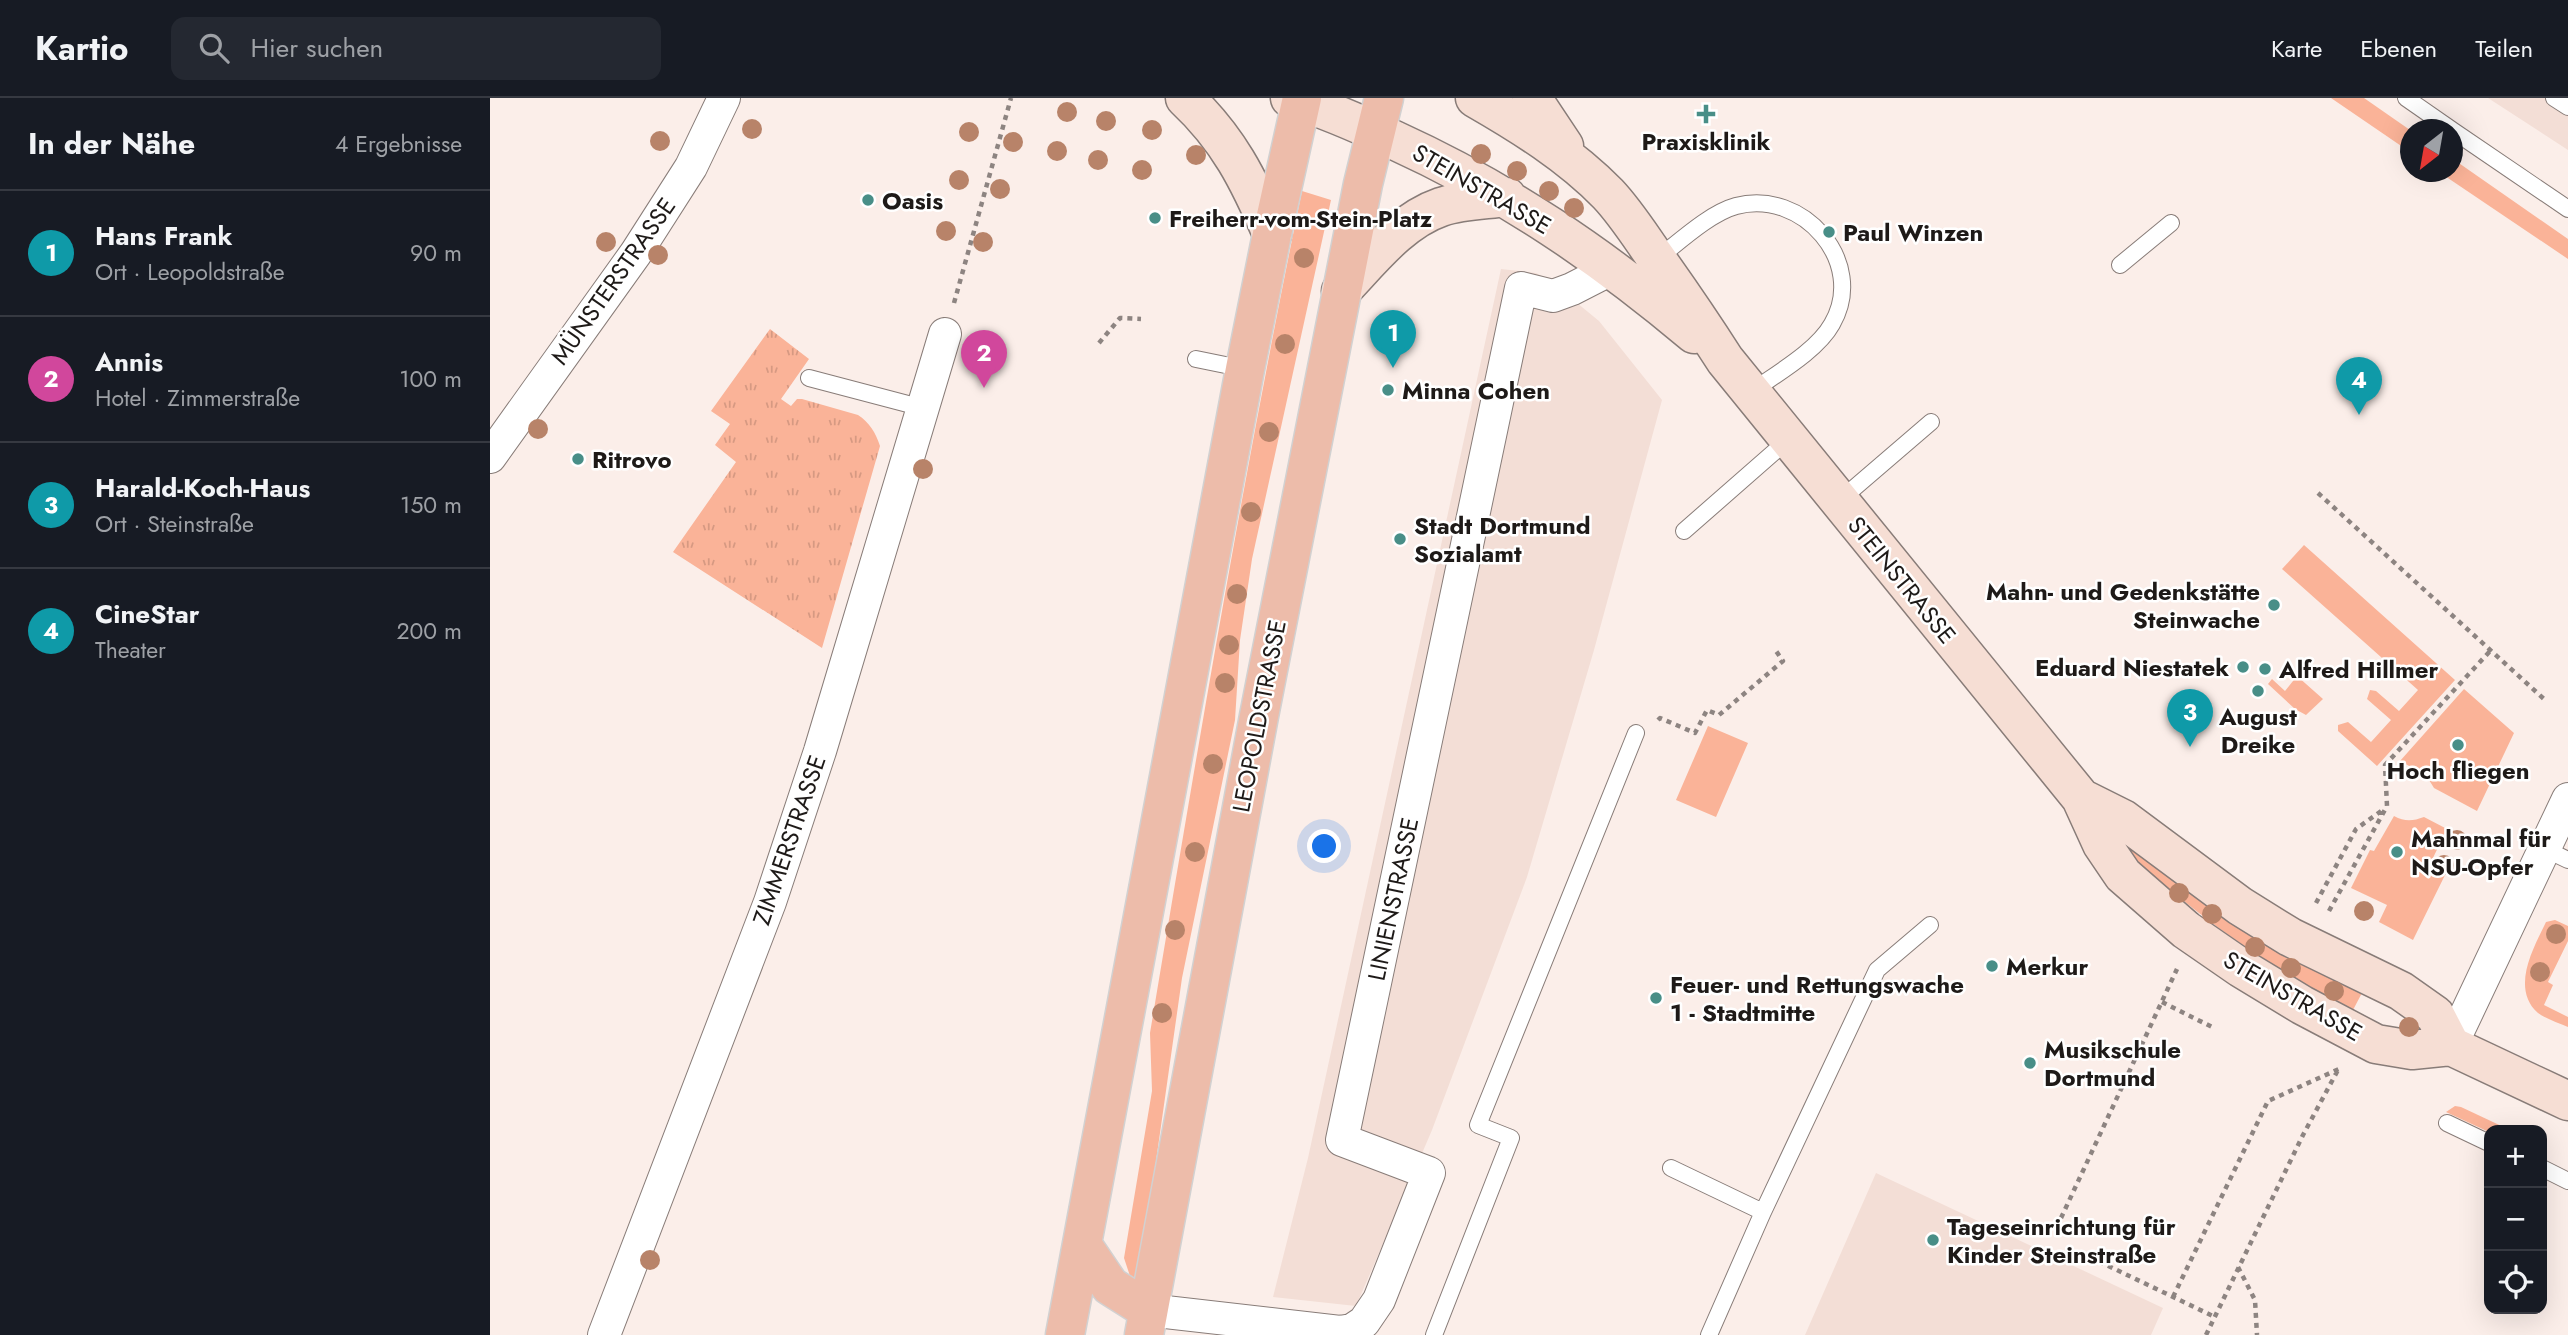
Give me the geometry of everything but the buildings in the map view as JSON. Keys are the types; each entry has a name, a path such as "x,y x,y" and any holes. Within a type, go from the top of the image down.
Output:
{"main road":[{"path":"1185,98 1217,132 1242,168 1272,234"},
{"name":"STEINSTRASSE","path":"1475,98 1512,119 1577,165 1608,195 1657,259 1725,360 2081,799 2102,845 2123,875 2186,930 2241,968 2302,1005 2376,1044 2412,1050 2451,1046 2435,1016 2401,991 2290,937 2220,893 2123,819 2081,799"},
{"path":"1532,98 1577,165"},
{"path":"1065,1335 1298,99"},
{"name":"STEINSTRASSE","path":"1298,99 1379,114 1458,170 1507,197 1613,268 1725,360"},
{"name":"LEOPOLDSTRASSE","path":"1146,1322 1214,1007 1341,291 1379,114"},
{"path":"1341,291 1395,236 1428,213 1460,203 1507,197"},
{"path":"2451,1046 2568,1101"},
{"path":"1083,1246 1110,1286 1146,1322"}],"street":[{"name":"MÜNSTERSTRASSE","path":"490,457 636,253 691,167 724,98"},
{"name":"LINIENSTRASSE","path":"1146,1322 1357,1332 1378,1300 1429,1173 1342,1140 1521,288 1553,296 1613,268"},
{"name":"ZIMMERSTRASSE","path":"604,1335 770,902 820,751 945,334"},
{"path":"2451,1046 2556,854 2567,804"}],"lane":[{"path":"2406,98 2436,119"},
{"path":"2554,98 2568,107"},
{"path":"2463,137 2568,209"},
{"path":"1657,259 1720,213 1735,206 1754,203 1779,205 1801,216 1829,243 1841,271 1842,288 1833,323 1822,338 1751,392"},
{"path":"2120,265 2171,223"},
{"path":"1196,359 1245,369"},
{"path":"809,378 923,408"},
{"path":"1839,501 1931,422"},
{"path":"1684,531 1789,439"},
{"path":"1434,1335 1511,1138 1478,1125 1636,733"},
{"path":"1709,1335 1763,1212 1877,970 1930,925"},
{"path":"2447,1123 2484,1141"},
{"path":"1671,1168 1763,1212"},
{"path":"2547,1170 2568,1181"}],"path":[{"path":"945,334 1011,98"},
{"path":"1099,343 1120,318 1141,319"},
{"path":"2318,492 2544,698"},
{"path":"2329,911 2387,806 2385,765 2491,650"},
{"path":"1636,733 1660,718 1696,733 1707,710 1719,715 1783,661 1776,651"},
{"path":"2316,903 2356,830 2387,806"},
{"path":"2061,1218 2179,965"},
{"path":"2162,1002 2212,1027"},
{"path":"2173,1297 2268,1101 2339,1068 2303,1135 2206,1335"},
{"path":"2102,1253 2098,1261 2215,1317"},
{"path":"2238,1268 2255,1300 2257,1335"}],"shaded area":[{"path":"2488,98 2568,98 2568,150"},
{"path":"1501,269 1536,273 1549,280 1599,321 1662,400 1594,650 1527,877 1432,1130 1356,1306 1273,1297 1308,1158"},
{"name":"Tageseinrichtung für Kinder Steinstraße","path":"1876,1173 2163,1308 2151,1335 1805,1335"}],"green space":[{"path":"2331,98 2364,98 2400,123 2400,145"},
{"path":"2463,166 2568,239 2568,259 2454,182 2463,182"},
{"path":"1302,191 1331,200 1252,559 1240,640 1235,720 1182,978 1139,1281 1131,1279 1124,1258 1152,1091 1150,1033 1241,506"},
{"path":"770,329 809,359 781,399 791,406 797,399 802,399 858,415 872,428 880,446 822,648 673,552 736,462 715,445 730,424 711,411"},
{"path":"2304,545 2455,680 2377,766 2338,731 2338,725 2348,722 2371,742 2391,720 2367,699 2370,690 2376,691 2399,711 2418,690 2282,569"},
{"path":"2297,676 2323,699 2306,715 2295,709 2268,684 2272,679 2285,691"},
{"path":"2464,689 2514,733 2477,811 2434,788 2426,775 2400,761"},
{"path":"1708,726 1748,743 1716,817 1676,800"},
{"path":"2394,816 2409,820 2424,817 2447,829 2430,864 2446,873 2413,940 2379,922 2387,905 2351,888 2370,850 2374,851"},
{"path":"2117,828 2363,991 2353,1010 2255,953 2195,910 2110,835"},
{"path":"2555,920 2568,926 2568,941 2548,982 2553,985 2544,1005 2568,1017 2568,1027 2538,1013 2526,992 2525,980 2531,955 2546,922"},
{"path":"2455,1106 2461,1107 2499,1125 2484,1125 2484,1130 2446,1112"}],"place":[{"name":"Praxisklinik","path":"1706,114"},
{"name":"Oasis","path":"868,200"},
{"name":"Freiherr-vom-Stein-Platz","path":"1155,218"},
{"name":"Paul Winzen","path":"1829,232"},
{"name":"Hans Frank","path":"1393,368"},
{"name":"Annis","path":"984,388"},
{"name":"Minna Cohen","path":"1388,390"},
{"name":"CineStar","path":"2359,415"},
{"name":"Ritrovo","path":"578,459"},
{"name":"Stadt Dortmund Sozialamt","path":"1400,539"},
{"name":"Mahn- und Gedenkstätte Steinwache","path":"2274,605"},
{"name":"Eduard Niestatek","path":"2243,667"},
{"name":"Alfred Hillmer","path":"2265,669"},
{"name":"August Dreike","path":"2258,691"},
{"name":"Hoch fliegen","path":"2458,745"},
{"name":"Harald-Koch-Haus","path":"2190,747"},
{"name":"Mahnmal für NSU-Opfer","path":"2397,852"},
{"name":"Merkur","path":"1992,966"},
{"name":"Feuer- und Rettungswache 1 - Stadtmitte","path":"1656,998"},
{"name":"Musikschule Dortmund","path":"2030,1063"},
{"name":"Tageseinrichtung für Kinder Steinstraße","path":"1933,1240"}]}
